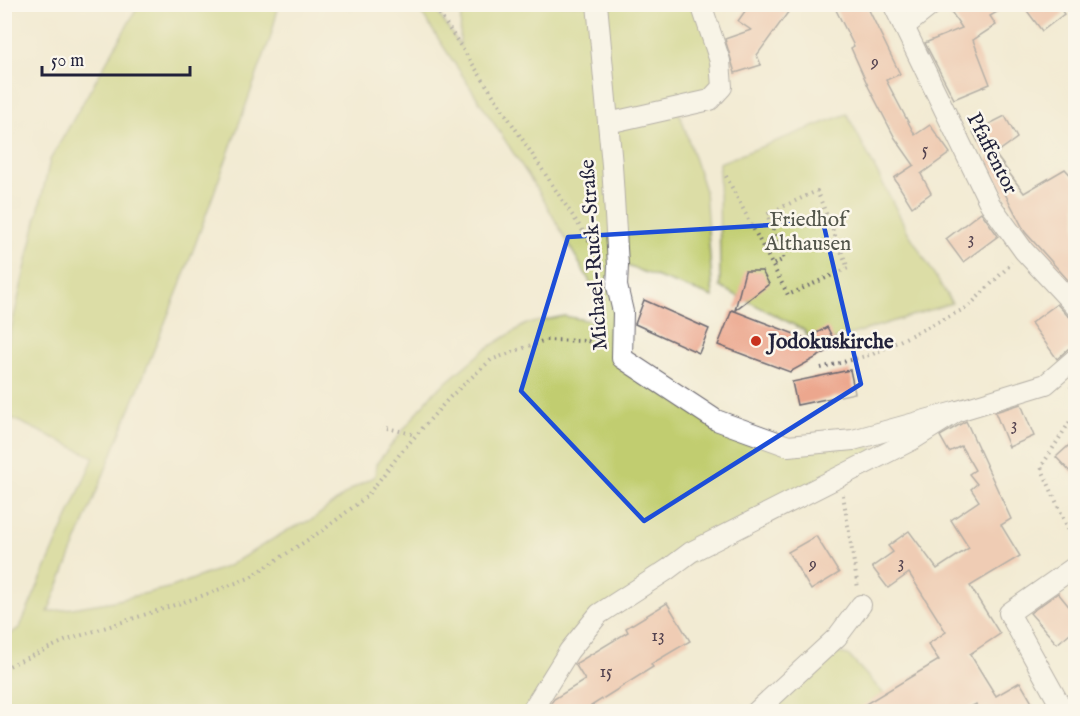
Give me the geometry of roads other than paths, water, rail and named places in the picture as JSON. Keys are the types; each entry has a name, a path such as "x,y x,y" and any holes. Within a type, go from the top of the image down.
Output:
{"street":[{"name":"Michael-Ruck-Straße","path":"597,4 608,123 618,265 617,286 623,312 622,358 716,420 788,446 853,440 958,411 1046,384 1076,358"},
{"path":"608,123 710,100 722,87 720,61 701,4"},
{"name":"Pfaffentor","path":"893,4 990,204 1024,251 1076,306"},
{"path":"904,27 933,4"},
{"name":"Michael-Ruck-Straße","path":"531,711 569,651 599,614 691,552 912,440 958,411"},
{"path":"1064,711 1009,613 1076,566"},
{"path":"756,711 837,637 861,605"}],"place":[{"name":"Jodokuskirche","path":"756,341"}],"park label":[{"name":"Friedhof Althausen","path":"808,231"}]}
